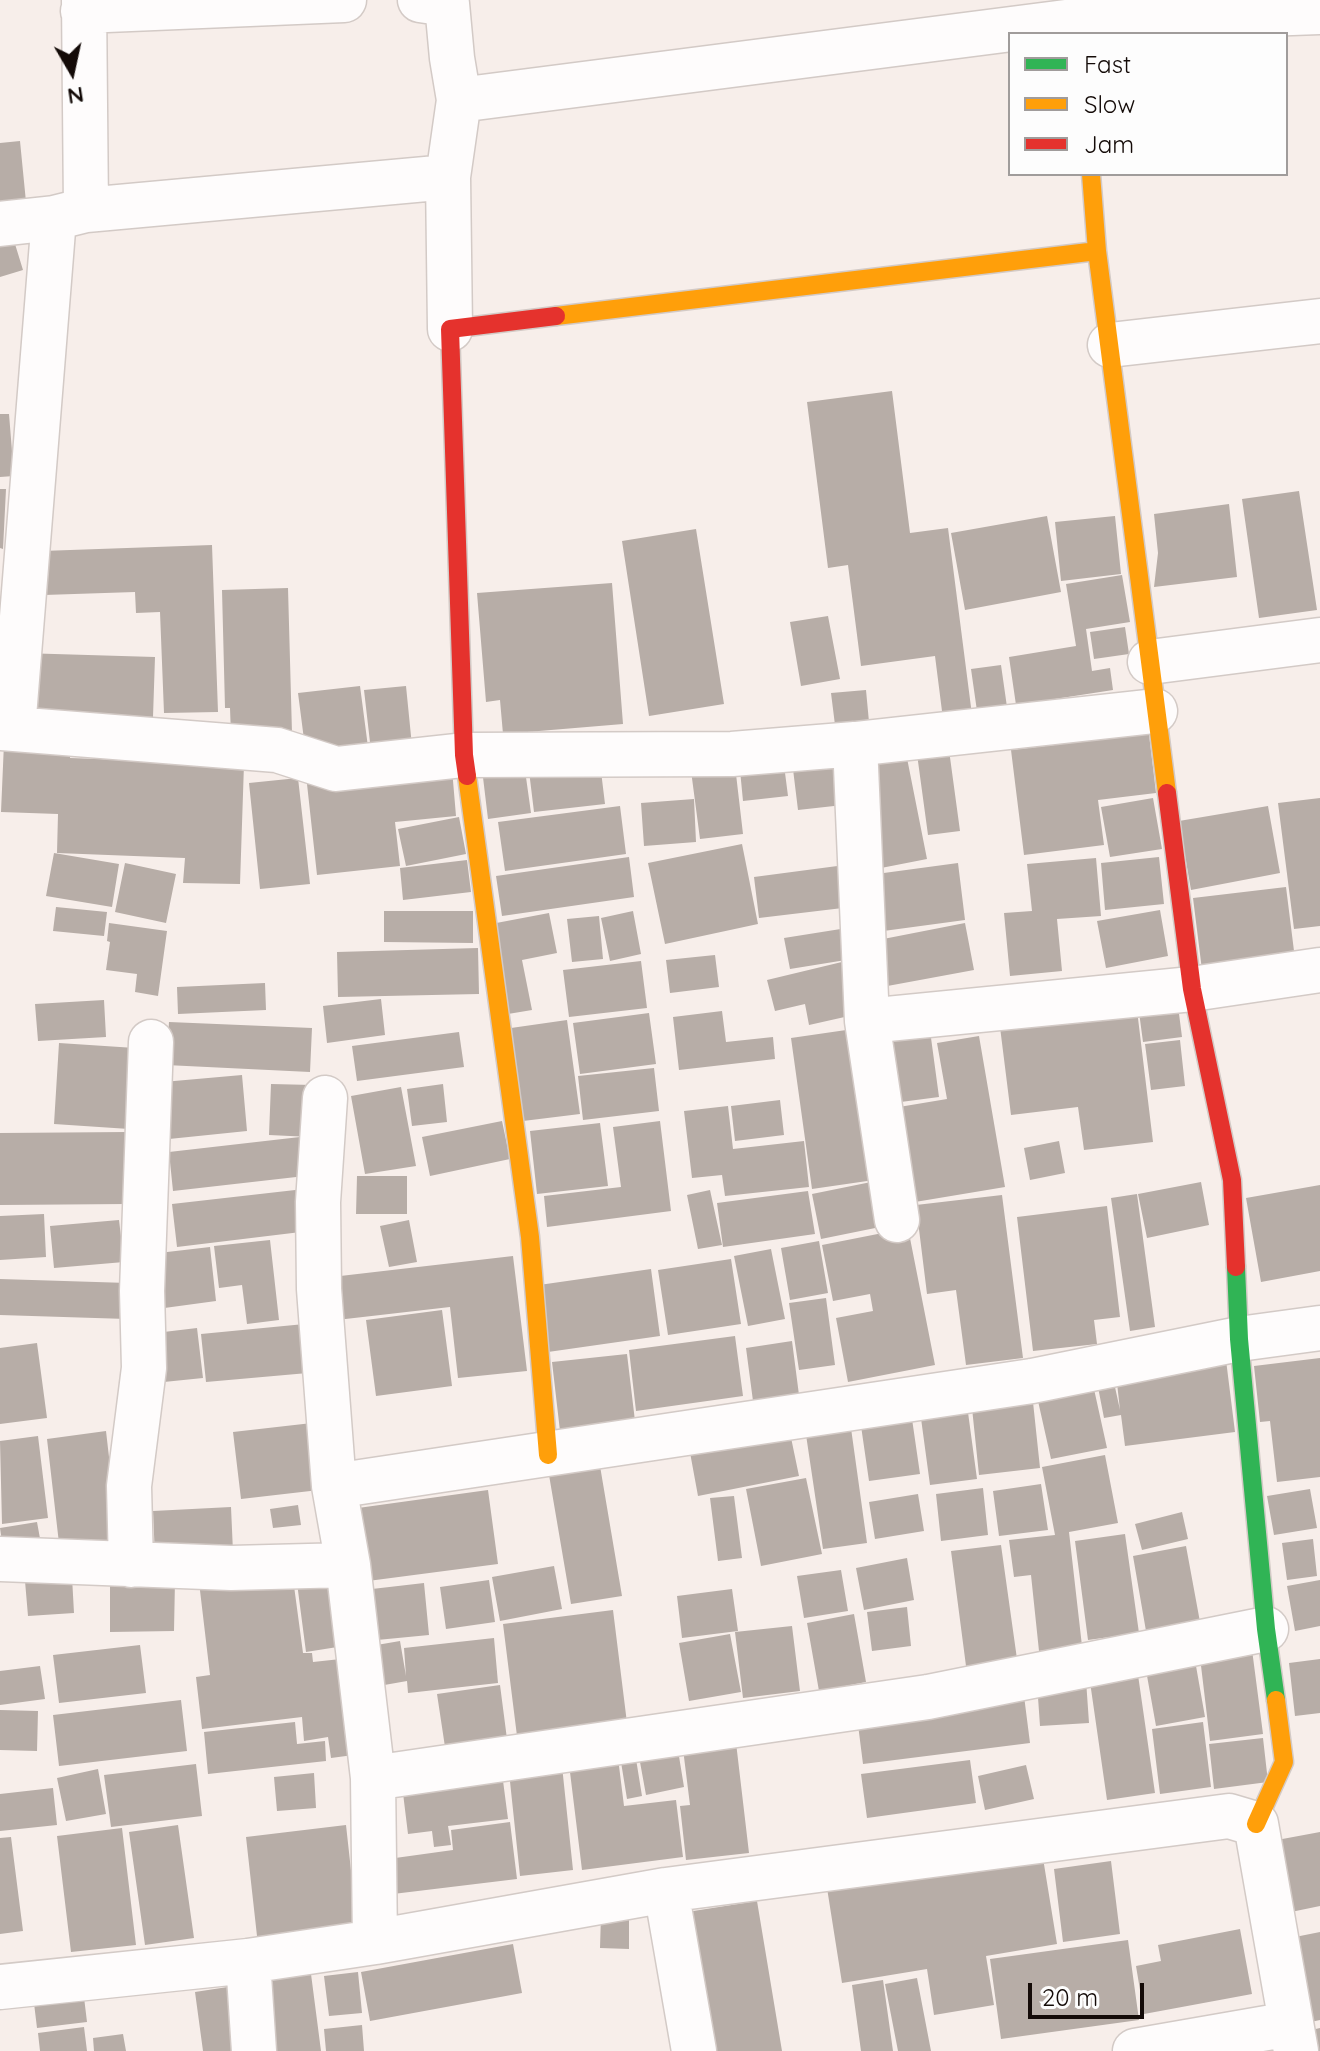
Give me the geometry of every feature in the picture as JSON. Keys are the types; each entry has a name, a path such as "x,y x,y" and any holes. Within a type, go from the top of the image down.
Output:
{"street":[{"path":"344,0 84,6 70,214 6,728 277,750 336,769 464,755 732,754 855,744 1155,711"},
{"path":"420,0 447,4 459,100 448,177 464,755 530,1237 548,1455"},
{"path":"459,100 1074,18 1320,12"},
{"path":"1091,176 1097,251 1192,989 1232,1180 1239,1339 1266,1629 1284,1762 1256,1824 1293,2038 1135,2051"},
{"path":"0,224 70,214 448,177"},
{"path":"450,329 1097,251"},
{"path":"1110,345 1320,321"},
{"path":"1150,662 1320,640"},
{"path":"855,744 867,1021 897,1220"},
{"path":"867,1021 1192,989 1320,970"},
{"path":"131,1565 129,1486 144,1368 142,1291 151,1042"},
{"path":"325,1098 318,1202 319,1289 334,1486 348,1565 373,1778 375,1942"},
{"path":"334,1486 1032,1381 1239,1339 1320,1328"},
{"path":"0,1559 231,1568 348,1565"},
{"path":"373,1778 928,1697 1266,1629"},
{"path":"0,1987 248,1961 375,1942 666,1890 1229,1816 1256,1824"},
{"path":"666,1890 694,2051"},
{"path":"248,1961 254,2051"}],"building":[{"path":"20,141 26,202 0,204 0,143"},
{"path":"11,231 23,270 0,277 0,234"},
{"path":"892,391 910,533 948,528 972,715 943,719 935,656 861,666 848,565 828,568 807,402"},
{"path":"0,414 9,414 14,476 0,477"},
{"path":"0,489 6,489 3,549 0,548"},
{"path":"1299,491 1317,610 1259,618 1242,499"},
{"path":"1229,504 1237,577 1154,587 1158,553 1154,514"},
{"path":"1047,516 1061,592 965,610 951,533"},
{"path":"1115,516 1121,574 1061,581 1055,522"},
{"path":"696,529 724,704 649,716 622,541"},
{"path":"212,545 218,712 164,713 160,612 136,613 135,592 44,595 42,551"},
{"path":"1122,575 1130,622 1086,629 1092,671 1110,668 1113,690 1016,705 1009,657 1076,646 1066,584"},
{"path":"612,583 623,724 503,734 500,700 486,702 477,593"},
{"path":"288,588 292,733 231,735 230,708 225,708 222,590"},
{"path":"828,616 840,679 801,686 790,622"},
{"path":"1125,627 1129,654 1094,659 1090,632"},
{"path":"21,653 155,657 153,717 18,712"},
{"path":"1001,665 1008,714 978,718 971,669"},
{"path":"360,686 368,747 306,755 298,693"},
{"path":"406,686 412,746 371,751 364,690"},
{"path":"866,690 869,722 835,725 831,693"},
{"path":"1149,734 1156,793 1098,800 1104,845 1024,855 1011,750"},
{"path":"4,743 71,745 70,758 244,764 240,884 183,883 185,858 57,853 58,814 1,812"},
{"path":"905,748 927,859 881,868 860,756"},
{"path":"949,750 960,831 928,835 917,754"},
{"path":"846,755 852,804 798,810 792,761"},
{"path":"734,757 743,834 700,839 690,763"},
{"path":"524,763 531,813 488,819 482,769"},
{"path":"600,763 605,804 534,812 529,771"},
{"path":"784,765 788,796 743,801 740,770"},
{"path":"452,769 456,816 395,822 400,866 317,875 307,784"},
{"path":"298,778 310,884 260,889 249,783"},
{"path":"1153,798 1162,849 1110,857 1101,807"},
{"path":"1320,798 1320,926 1294,929 1278,803"},
{"path":"694,799 696,842 644,846 641,803"},
{"path":"620,806 626,854 505,871 498,822"},
{"path":"1268,806 1280,873 1191,890 1179,821"},
{"path":"459,817 466,854 406,866 398,829"},
{"path":"742,844 758,924 665,944 648,863"},
{"path":"54,853 119,864 112,907 46,896"},
{"path":"629,857 634,897 502,916 496,876"},
{"path":"1159,857 1164,904 1105,910 1101,863"},
{"path":"1096,858 1101,916 1057,919 1062,971 1010,976 1004,913 1032,911 1027,864"},
{"path":"467,860 471,892 403,900 400,868"},
{"path":"125,863 176,874 166,923 115,912"},
{"path":"958,863 965,920 876,932 869,875"},
{"path":"845,865 851,907 759,918 754,877"},
{"path":"1286,887 1295,959 1202,970 1193,898"},
{"path":"56,907 107,912 104,936 53,931"},
{"path":"1160,910 1168,956 1106,968 1097,921"},
{"path":"384,911 473,911 473,943 384,942"},
{"path":"633,911 641,954 610,961 601,918"},
{"path":"549,913 557,953 522,960 532,1010 508,1014 491,924"},
{"path":"599,916 603,959 572,962 567,919"},
{"path":"109,923 167,931 158,996 135,992 137,974 106,970"},
{"path":"965,923 974,970 882,987 873,941"},
{"path":"847,928 852,959 790,969 784,938"},
{"path":"478,948 479,994 338,997 337,952"},
{"path":"715,955 719,987 670,993 666,960"},
{"path":"641,961 647,1008 569,1017 563,970"},
{"path":"846,961 858,1014 809,1025 805,1004 775,1011 767,980"},
{"path":"265,983 266,1010 178,1014 177,987"},
{"path":"381,999 385,1035 327,1043 323,1006"},
{"path":"104,1000 106,1037 38,1041 35,1004"},
{"path":"1178,1006 1182,1037 1143,1042 1139,1012"},
{"path":"1137,1010 1153,1142 1084,1150 1078,1107 1011,1115 1000,1027"},
{"path":"722,1011 726,1042 773,1037 775,1059 679,1070 673,1017"},
{"path":"649,1013 656,1064 580,1074 573,1023"},
{"path":"567,1020 580,1114 523,1121 511,1028"},
{"path":"169,1022 312,1028 310,1072 166,1065"},
{"path":"929,1023 939,1097 893,1103 883,1030"},
{"path":"860,1028 881,1179 812,1189 791,1038"},
{"path":"459,1032 464,1067 357,1081 352,1046"},
{"path":"979,1036 1005,1187 909,1203 893,1108 947,1099 937,1043"},
{"path":"1180,1040 1185,1086 1151,1090 1145,1044"},
{"path":"59,1043 135,1048 129,1129 54,1124"},
{"path":"654,1068 659,1111 583,1120 578,1076"},
{"path":"242,1075 247,1131 169,1139 163,1082"},
{"path":"271,1084 313,1085 311,1137 269,1135"},
{"path":"443,1084 447,1122 412,1126 407,1089"},
{"path":"401,1087 416,1166 365,1174 351,1096"},
{"path":"780,1100 784,1135 735,1141 731,1106"},
{"path":"728,1106 733,1149 804,1141 809,1187 725,1196 722,1175 692,1178 684,1111"},
{"path":"502,1121 510,1159 430,1176 422,1137"},
{"path":"660,1121 671,1211 547,1227 544,1196 621,1187 613,1127"},
{"path":"600,1123 608,1186 537,1194 530,1131"},
{"path":"127,1132 127,1204 0,1205 0,1133"},
{"path":"300,1137 305,1176 173,1191 169,1152"},
{"path":"1059,1141 1065,1173 1030,1180 1024,1148"},
{"path":"357,1176 407,1176 407,1214 356,1214"},
{"path":"881,1180 890,1225 821,1239 812,1194"},
{"path":"1201,1182 1209,1225 1147,1238 1138,1194"},
{"path":"1320,1185 1320,1271 1261,1282 1246,1198"},
{"path":"304,1189 309,1231 177,1247 172,1204"},
{"path":"710,1190 722,1245 698,1249 687,1195"},
{"path":"808,1191 815,1234 723,1247 717,1203"},
{"path":"1137,1194 1155,1327 1130,1331 1111,1198"},
{"path":"1002,1195 1023,1358 966,1365 956,1290 927,1294 916,1205"},
{"path":"1107,1206 1120,1317 1094,1320 1097,1344 1033,1351 1017,1217"},
{"path":"44,1214 46,1257 0,1260 0,1216"},
{"path":"119,1220 124,1262 54,1268 50,1226"},
{"path":"409,1220 417,1262 389,1267 380,1226"},
{"path":"908,1228 935,1365 848,1382 836,1318 873,1311 870,1294 833,1301 822,1245"},
{"path":"270,1240 279,1320 247,1324 242,1285 219,1288 214,1246"},
{"path":"819,1241 828,1293 790,1300 781,1248"},
{"path":"210,1247 216,1301 157,1309 150,1254"},
{"path":"771,1249 785,1319 748,1326 734,1256"},
{"path":"513,1256 527,1371 458,1378 450,1307 328,1321 323,1278"},
{"path":"731,1259 741,1324 668,1335 658,1270"},
{"path":"651,1269 660,1336 548,1352 539,1285"},
{"path":"0,1279 128,1283 127,1319 0,1315"},
{"path":"826,1298 835,1365 799,1370 789,1303"},
{"path":"442,1310 452,1386 376,1396 366,1320"},
{"path":"315,1323 319,1372 206,1382 201,1334"},
{"path":"197,1328 203,1378 154,1383 147,1334"},
{"path":"735,1336 743,1396 636,1411 629,1350"},
{"path":"792,1341 799,1395 753,1401 746,1348"},
{"path":"37,1343 47,1418 0,1424 0,1348"},
{"path":"627,1354 635,1421 560,1431 552,1362"},
{"path":"1320,1358 1320,1477 1277,1482 1270,1421 1260,1422 1254,1366"},
{"path":"1226,1360 1235,1432 1125,1446 1121,1415 1104,1418 1097,1382 1113,1378 1120,1410 1116,1374"},
{"path":"1092,1380 1107,1448 1051,1459 1036,1392"},
{"path":"1033,1402 1040,1468 979,1475 972,1408"},
{"path":"967,1405 977,1479 930,1485 920,1411"},
{"path":"911,1412 920,1474 869,1481 860,1419"},
{"path":"850,1421 867,1543 823,1549 805,1428"},
{"path":"312,1423 319,1490 241,1499 233,1432"},
{"path":"789,1428 799,1476 698,1496 689,1447"},
{"path":"106,1431 119,1544 60,1552 47,1439"},
{"path":"38,1436 48,1518 2,1524 0,1441"},
{"path":"1105,1455 1118,1523 1069,1532 1082,1646 1039,1651 1031,1575 1014,1577 1009,1540 1055,1535 1042,1467"},
{"path":"600,1466 622,1596 571,1604 549,1475"},
{"path":"806,1478 822,1554 761,1566 746,1489"},
{"path":"1041,1484 1048,1530 999,1536 993,1491"},
{"path":"983,1488 988,1535 941,1541 936,1494"},
{"path":"1310,1489 1317,1528 1274,1535 1267,1496"},
{"path":"488,1490 498,1564 368,1581 358,1508"},
{"path":"918,1494 924,1531 875,1539 869,1502"},
{"path":"734,1496 742,1558 718,1561 710,1498"},
{"path":"298,1505 301,1525 273,1528 270,1509"},
{"path":"231,1507 233,1552 155,1557 153,1511"},
{"path":"1182,1512 1188,1539 1142,1550 1135,1524"},
{"path":"37,1522 41,1544 3,1549 0,1528"},
{"path":"1125,1534 1139,1633 1088,1640 1075,1541"},
{"path":"1313,1539 1317,1576 1287,1580 1282,1543"},
{"path":"1001,1545 1017,1659 966,1666 951,1551"},
{"path":"1186,1546 1200,1622 1146,1631 1133,1556"},
{"path":"907,1558 914,1600 864,1610 856,1568"},
{"path":"554,1566 562,1609 500,1621 492,1577"},
{"path":"841,1570 848,1611 804,1618 797,1576"},
{"path":"292,1571 303,1653 312,1653 313,1662 350,1658 361,1754 331,1758 328,1737 304,1741 302,1717 202,1729 196,1677 210,1675 199,1582"},
{"path":"72,1577 74,1613 28,1616 25,1581"},
{"path":"341,1578 350,1645 306,1652 297,1583"},
{"path":"110,1580 175,1580 174,1631 110,1632"},
{"path":"489,1580 495,1622 446,1629 440,1587"},
{"path":"1320,1580 1320,1626 1295,1631 1287,1586"},
{"path":"424,1583 429,1635 377,1640 372,1589"},
{"path":"732,1589 738,1631 682,1638 677,1596"},
{"path":"907,1607 911,1646 872,1651 867,1612"},
{"path":"613,1610 627,1723 517,1736 503,1624"},
{"path":"854,1614 866,1682 819,1691 807,1623"},
{"path":"792,1626 800,1691 743,1698 735,1632"},
{"path":"730,1634 741,1692 689,1701 679,1643"},
{"path":"494,1638 498,1683 408,1693 407,1681 373,1687 365,1647 400,1641 406,1676 404,1648"},
{"path":"1251,1642 1263,1734 1210,1741 1199,1649"},
{"path":"140,1645 146,1693 59,1703 53,1655"},
{"path":"1193,1649 1205,1717 1156,1726 1144,1659"},
{"path":"1320,1659 1320,1713 1295,1716 1289,1663"},
{"path":"40,1666 45,1699 0,1705 0,1671"},
{"path":"1137,1668 1155,1793 1107,1800 1089,1675"},
{"path":"1086,1680 1089,1723 1040,1726 1037,1683"},
{"path":"500,1685 507,1739 445,1747 437,1694"},
{"path":"1023,1688 1030,1743 863,1764 856,1709"},
{"path":"181,1700 187,1751 59,1766 53,1715"},
{"path":"0,1710 38,1711 37,1751 0,1750"},
{"path":"295,1722 297,1744 325,1741 326,1761 208,1774 204,1732"},
{"path":"1203,1722 1211,1787 1160,1794 1152,1729"},
{"path":"735,1734 749,1853 686,1860 680,1806 690,1805 682,1741"},
{"path":"1263,1738 1268,1782 1214,1789 1209,1744"},
{"path":"677,1744 684,1787 646,1795 638,1751"},
{"path":"618,1758 624,1806 676,1800 683,1857 582,1870 569,1764"},
{"path":"636,1759 642,1796 627,1799 621,1762"},
{"path":"970,1760 976,1803 867,1818 861,1774"},
{"path":"196,1764 202,1816 111,1827 104,1775"},
{"path":"1026,1765 1034,1799 985,1810 978,1776"},
{"path":"562,1766 573,1870 520,1876 509,1772"},
{"path":"98,1769 106,1814 66,1821 57,1778"},
{"path":"314,1773 316,1808 277,1811 274,1777"},
{"path":"502,1773 508,1819 448,1826 451,1845 434,1847 432,1831 408,1834 402,1785"},
{"path":"53,1788 57,1825 0,1831 0,1794"},
{"path":"510,1822 517,1879 393,1894 388,1859 453,1850 451,1830"},
{"path":"178,1825 194,1938 145,1945 129,1832"},
{"path":"346,1825 358,1934 258,1945 246,1837"},
{"path":"122,1828 136,1945 71,1952 57,1836"},
{"path":"1320,1832 1320,1906 1291,1912 1277,1840"},
{"path":"11,1837 23,1931 0,1934 0,1838"},
{"path":"1042,1852 1057,1944 986,1956 994,2005 934,2015 927,1969 842,1983 827,1888"},
{"path":"1111,1861 1120,1934 1063,1942 1054,1869"},
{"path":"757,1901 782,2051 711,2051 687,1912"},
{"path":"601,1915 629,1916 629,1949 600,1948"},
{"path":"1240,1929 1252,1994 1144,2014 1136,1966 1161,1961 1158,1945"},
{"path":"1320,1932 1320,2020 1306,2023 1290,1938"},
{"path":"1128,1940 1139,2020 1001,2039 990,1959"},
{"path":"513,1944 522,1993 370,2021 361,1972"},
{"path":"358,1972 362,2013 329,2016 324,1976"},
{"path":"311,1974 321,2051 271,2051 262,1981"},
{"path":"917,1978 931,2051 898,2051 885,1984"},
{"path":"883,1980 893,2051 861,2051 852,1985"},
{"path":"234,1986 243,2051 203,2051 195,1992"},
{"path":"83,1989 87,2022 37,2028 33,1995"},
{"path":"362,2025 364,2051 326,2051 324,2029"},
{"path":"84,2027 87,2051 40,2051 38,2033"},
{"path":"1320,2028 1320,2051 1311,2051 1307,2031"},
{"path":"123,2034 126,2051 94,2051 93,2038"}],"traffic: fast":[{"path":"1236,1267 1239,1339 1266,1629 1276,1700"}],"traffic: slow":[{"path":"1091,176 1097,251 1167,793"},
{"path":"556,316 1097,251"},
{"path":"467,776 530,1237 548,1455"},
{"path":"1256,1824 1284,1762 1276,1700"}],"traffic: jam":[{"path":"467,776 450,329 556,316"},
{"path":"1167,793 1192,989 1232,1180 1236,1267"}]}
